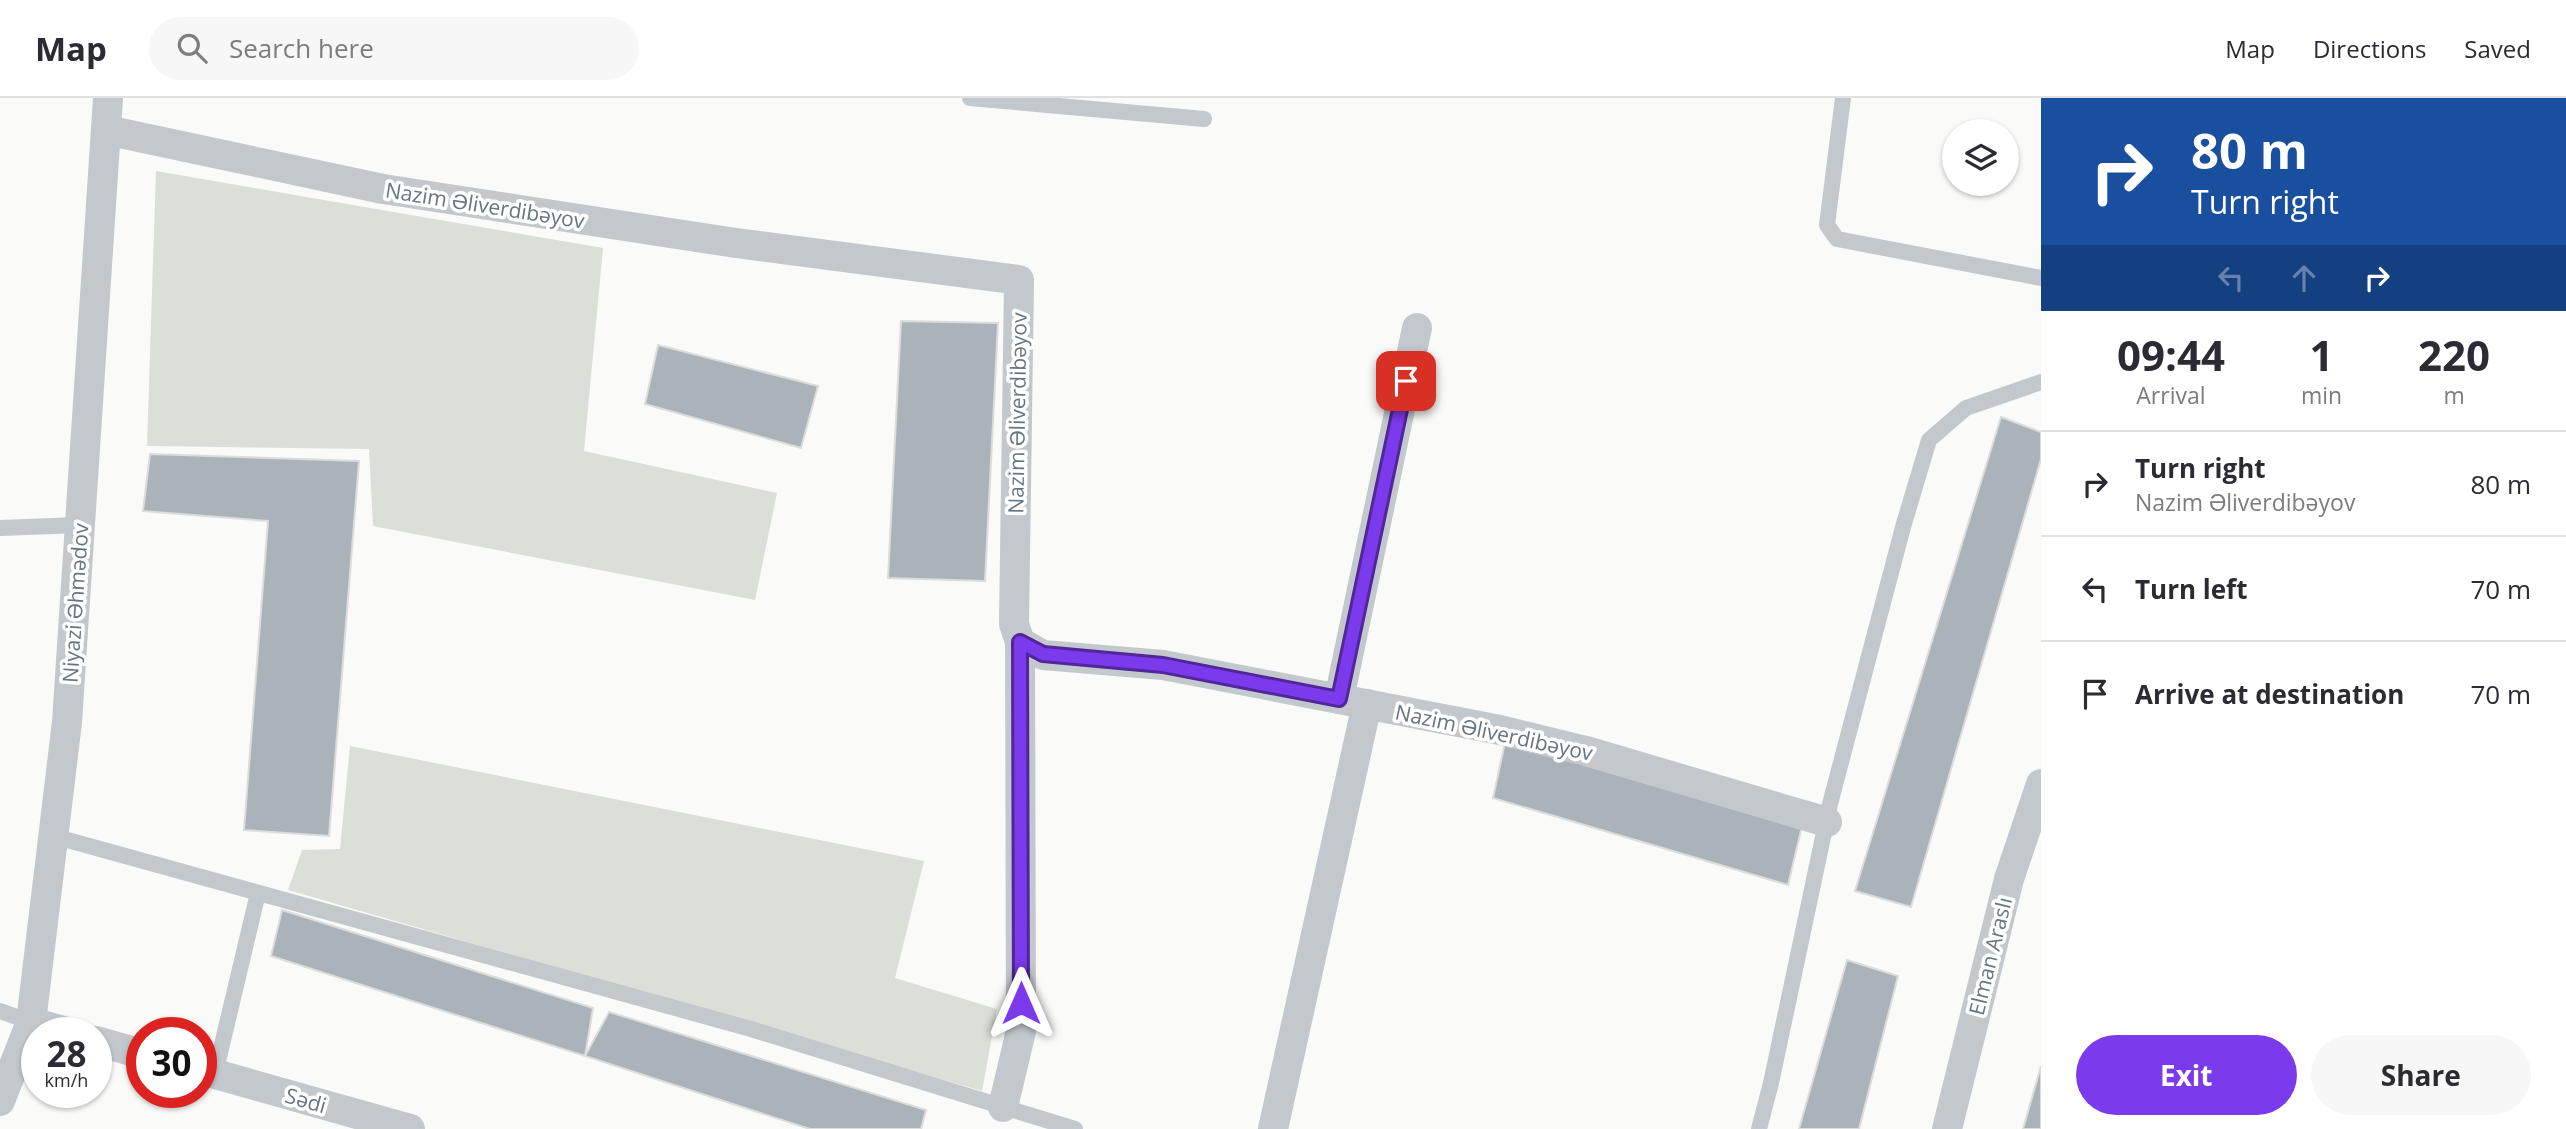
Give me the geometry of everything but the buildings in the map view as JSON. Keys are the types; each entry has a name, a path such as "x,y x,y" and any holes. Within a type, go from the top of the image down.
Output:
{"street":[{"name":"Niyazi Əhmədov","path":"32,1017 67,722 108,98"},
{"name":"Nazim Əliverdibəyov","path":"106,130 383,189 736,243 1019,280 1014,624 1020,642 1043,654 1163,665 1500,730 1586,751 1827,822"},
{"path":"1273,1129 1353,702 1417,328"},
{"path":"1003,1107 1021,1031 1020,642"},
{"name":"Elman Araslı","path":"1947,1129 2009,879 2041,784"},
{"name":"Niyazi Əhmədov","path":"0,1101 21,1047"},
{"name":"Sədi","path":"217,1075 410,1129"}],"lane":[{"path":"970,98 1204,119"},
{"path":"1843,98 1827,225 1837,239 2041,278"},
{"path":"1759,1129 1827,822 1928,440 1966,408 2041,382"},
{"path":"0,528 80,525"},
{"path":"53,836 751,1029 1075,1129"},
{"path":"217,1040 258,893"},
{"path":"0,1011 21,1018"}],"shaded area":[{"path":"156,171 603,248 584,451 777,493 755,600 373,526 369,449 147,446"},
{"path":"350,746 924,861 895,978 997,1009 982,1091 288,890 302,850 340,849"}],"route":[{"path":"1021,1003 1020,642 1043,654 1163,665 1339,699 1406,381"}]}
